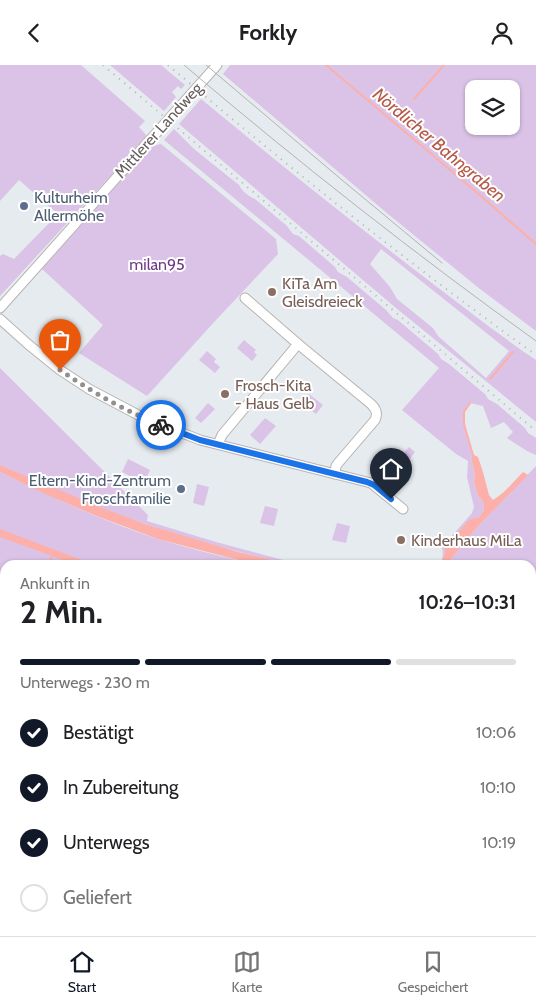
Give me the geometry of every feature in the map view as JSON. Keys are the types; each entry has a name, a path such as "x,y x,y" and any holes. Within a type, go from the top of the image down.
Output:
{"street":[{"name":"Mittlerer Landweg","path":"0,308 217,65"},
{"path":"245,298 371,404 376,413 374,421 337,464 335,474"},
{"path":"0,319 51,363 95,393 142,417 186,435 371,483 403,509"},
{"path":"218,444 222,435 298,344"}],"green space":[{"path":"0,65 81,65 145,121 139,127 147,136 0,296 0,256 3,254 14,259 58,214 19,180 0,201"},
{"path":"110,65 161,65 185,85 181,89 178,86 172,92 176,97 164,111"},
{"path":"230,65 536,65 536,331 480,289 388,214 223,74"},
{"path":"201,99 384,246 488,326 536,360 536,422 396,308 179,124","holes":["381,249 509,351 486,378 438,336 433,328 397,299 390,287 370,264"]},
{"path":"174,129 194,149 287,226 293,234 299,236 335,267 338,272 347,277 536,438 536,455 507,438 513,432 504,422 491,428 483,406 470,403 464,412 464,424 472,454 474,482 478,496 483,501 484,510 479,517 475,518 442,560 442,547 472,513 474,507 467,477 468,461 456,454 402,410 439,368 164,140"},
{"name":"milan95","path":"161,144 276,239 278,254 147,396 79,353 103,325 42,269 152,146"},
{"path":"244,340 256,350 254,352 257,355 252,361 237,348"},
{"path":"207,351 216,359 214,362 220,367 215,373 199,360"},
{"path":"0,368 148,515 147,521 283,560 273,560 244,553 147,525 0,465"},
{"path":"309,394 323,405 316,414 302,403"},
{"path":"208,403 215,409 201,423 195,418"},
{"path":"265,418 276,426 260,444 250,435"},
{"path":"409,447 415,452 402,469 395,463"},
{"path":"128,459 150,470 144,483 122,472"},
{"path":"536,466 536,560 450,560 479,525"},
{"path":"0,472 117,524 182,546 237,560 0,560"},
{"path":"197,484 209,487 204,506 193,503"},
{"path":"265,506 278,509 274,526 260,523"},
{"path":"337,523 350,526 346,543 332,540"}],"shaded area":[{"path":"472,454 478,457 489,495 493,500 505,491 523,472 528,475 479,525 450,560 442,560 445,547 469,520 479,517 484,510 483,501 478,496 474,482 475,475"},
{"path":"0,465 145,524 238,552 272,560 238,560 158,539 47,495 0,472"},
{"path":"0,529 82,560 63,560 0,537"}],"waterway":[{"name":"Nördlicher Bahngraben","path":"326,65 536,244"},
{"path":"414,99 444,65"},
{"path":"490,379 513,352"},
{"path":"470,403 464,412 464,424 473,455"},
{"path":"50,560 54,555"}],"tram line":[{"path":"184,65 357,207 536,341"},
{"path":"206,65 442,263"}],"railway":[{"path":"103,65 536,431"},
{"path":"168,65 349,214 536,355"}],"way so far":[{"path":"60,370 102,397 161,425"}],"place":[{"name":"Kulturheim Allermöhe","path":"24,206"},
{"name":"KiTa Am Gleisdreieck","path":"272,292"},
{"name":"Frosch-Kita - Haus Gelb","path":"225,394"},
{"name":"Eltern-Kind-Zentrum Froschfamilie","path":"181,489"},
{"name":"Kinderhaus MiLa","path":"401,540"}],"route":[{"path":"161,425 200,440 371,483 391,499"}]}
